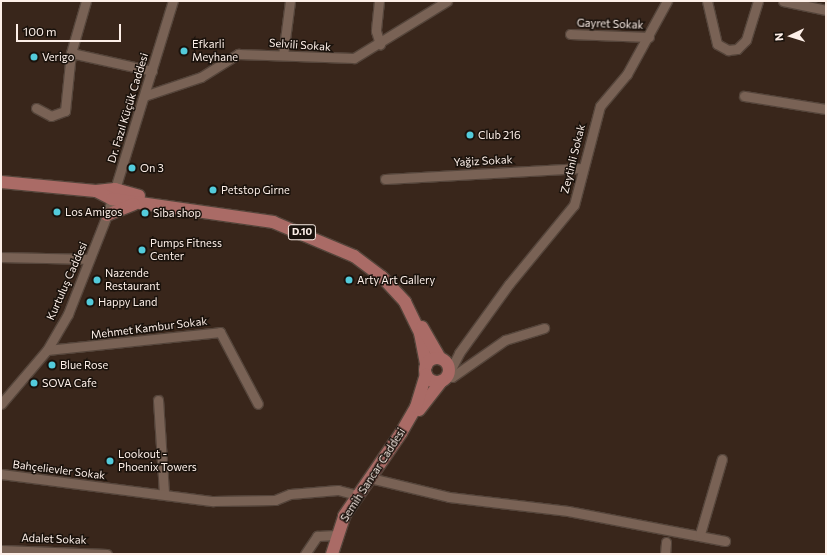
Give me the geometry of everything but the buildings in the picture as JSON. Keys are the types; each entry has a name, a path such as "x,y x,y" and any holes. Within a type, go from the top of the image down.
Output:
{"main road":[{"name":"D.10","path":"1,182 96,190 161,204"},
{"name":"D.10","path":"114,194 147,202 246,216 319,240 354,256 382,277 405,302 413,317 442,359 446,377"},
{"path":"107,215 118,208 147,202"},
{"name":"D.10","path":"413,317 426,370"},
{"path":"442,359 430,360 426,370 431,381 446,377"},
{"name":"Semih Sancar Caddesi","path":"409,420 426,370"},
{"name":"Semih Sancar Caddesi","path":"332,554 335,535 357,495 409,420 446,377"}],"street":[{"path":"36,108 51,116 66,111 71,53 86,1"},
{"name":"Dr. Fazıl Küçük Caddesi","path":"114,194 173,1"},
{"path":"283,55 290,1"},
{"path":"379,1 376,31 380,44"},
{"name":"Selvili Sokak","path":"144,96 197,79 238,54 283,55 340,60 354,58 380,44 448,1"},
{"name":"Zeytinli Sokak","path":"446,377 459,353 519,271 574,205 600,106 627,74 649,37 667,1"},
{"path":"707,1 717,44 728,50 737,49 746,40 758,1"},
{"path":"784,1 826,10"},
{"name":"Gayret Sokak","path":"570,34 649,37"},
{"path":"71,53 152,71"},
{"path":"744,96 826,109"},
{"name":"Yağiz Sokak","path":"385,179 583,168"},
{"name":"Kurtuluş Caddesi","path":"1,404 47,350 68,314 114,194"},
{"path":"1,257 89,259"},
{"path":"446,377 452,377 505,340 544,328"},
{"name":"Mehmet Kambur Sokak","path":"47,350 220,332 258,404"},
{"path":"442,359 459,353"},
{"path":"158,400 164,494"},
{"path":"700,534 722,459"},
{"name":"Bahçelievler Sokak","path":"1,474 237,503 338,490 357,495"},
{"path":"370,478 449,497 568,511 700,534 725,542"},
{"path":"305,554 317,536 335,535"},
{"path":"664,554 666,542"},
{"name":"Adalet Sokak","path":"1,550 107,554"}],"place":[{"name":"Efkarli Meyhane","path":"184,51"},
{"name":"Verigo","path":"34,57"},
{"name":"Club 216","path":"470,135"},
{"name":"On 3","path":"132,168"},
{"name":"Petstop Girne","path":"213,190"},
{"name":"Los Amigos","path":"57,212"},
{"name":"Siba shop","path":"145,213"},
{"name":"Pumps Fitness Center","path":"142,250"},
{"name":"Nazende Restaurant","path":"97,280"},
{"name":"Arty Art Gallery","path":"349,280"},
{"name":"Happy Land","path":"90,302"},
{"name":"Blue Rose","path":"52,365"},
{"name":"SOVA Cafe","path":"34,383"},
{"name":"Lookout - Phoenix Towers","path":"110,461"}]}
